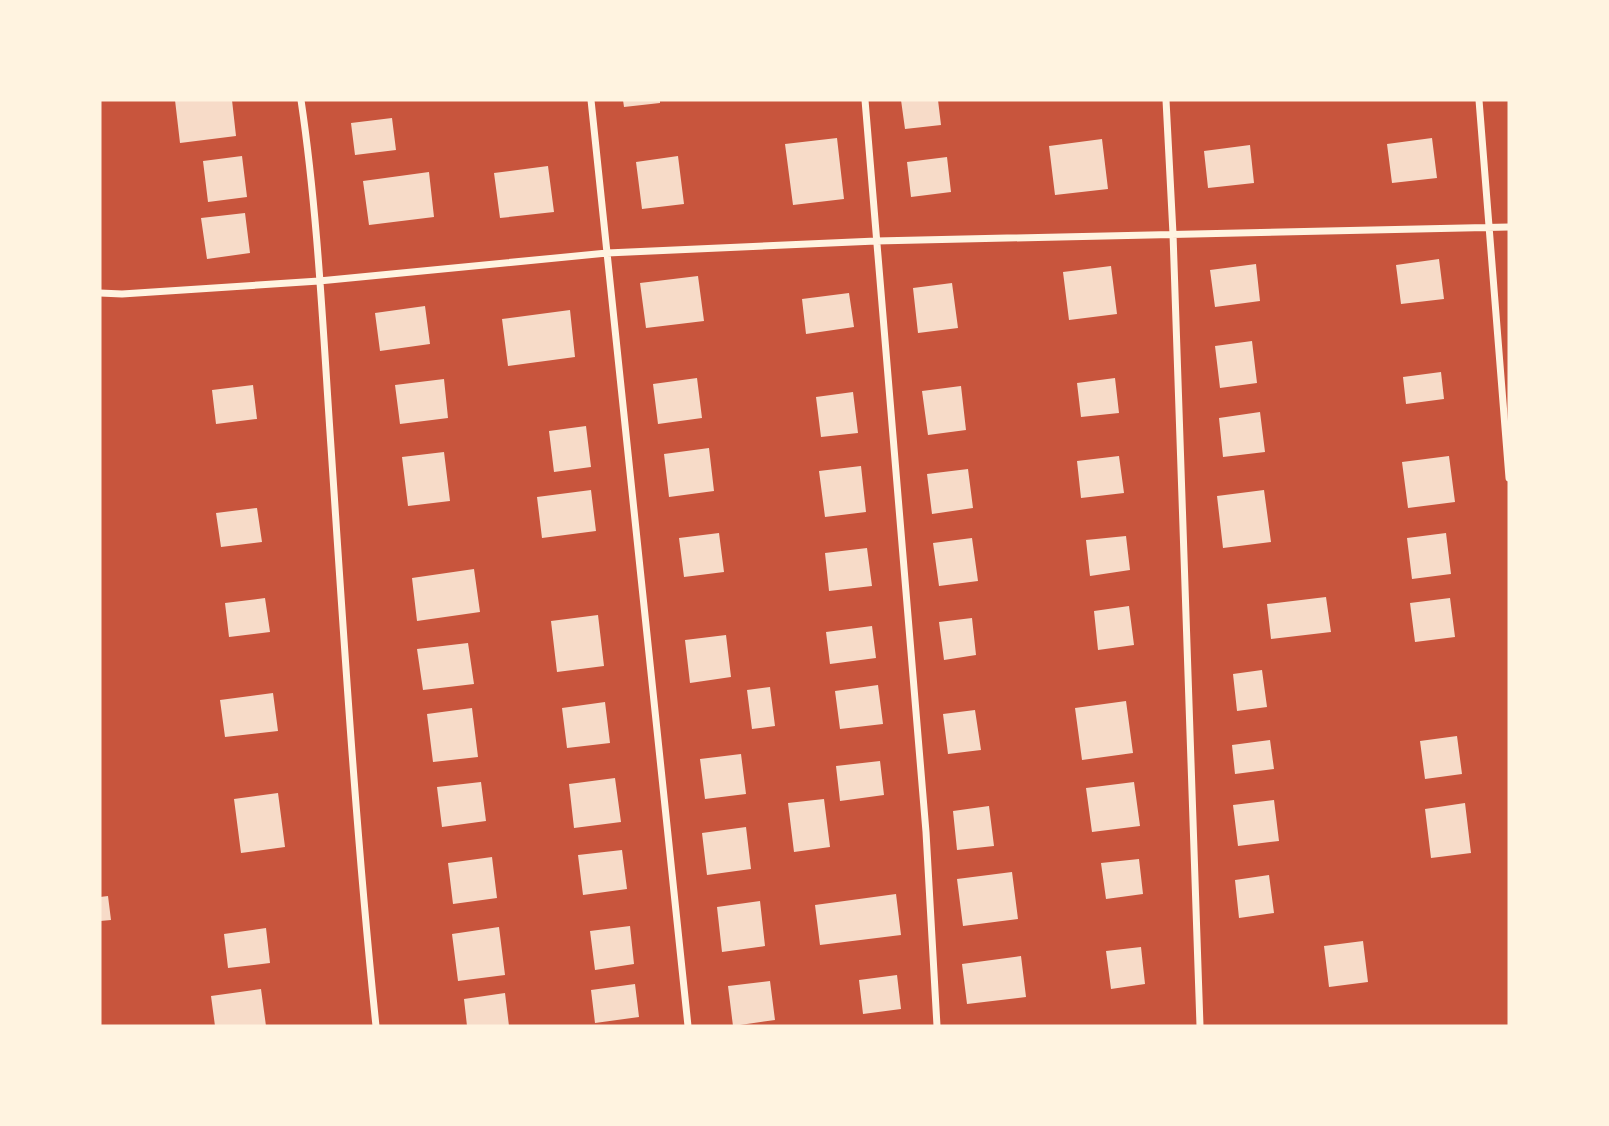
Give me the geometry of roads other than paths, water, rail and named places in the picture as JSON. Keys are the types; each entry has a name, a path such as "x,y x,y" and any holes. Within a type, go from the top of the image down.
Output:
{"street":[{"path":"301,100 320,281 359,860 376,1026"},
{"path":"591,100 688,1026"},
{"path":"865,100 926,832 937,1026"},
{"path":"1166,100 1200,1026"},
{"path":"1479,100 1509,478"},
{"path":"100,293 122,294 320,281 607,253 876,241 1509,227"}]}
